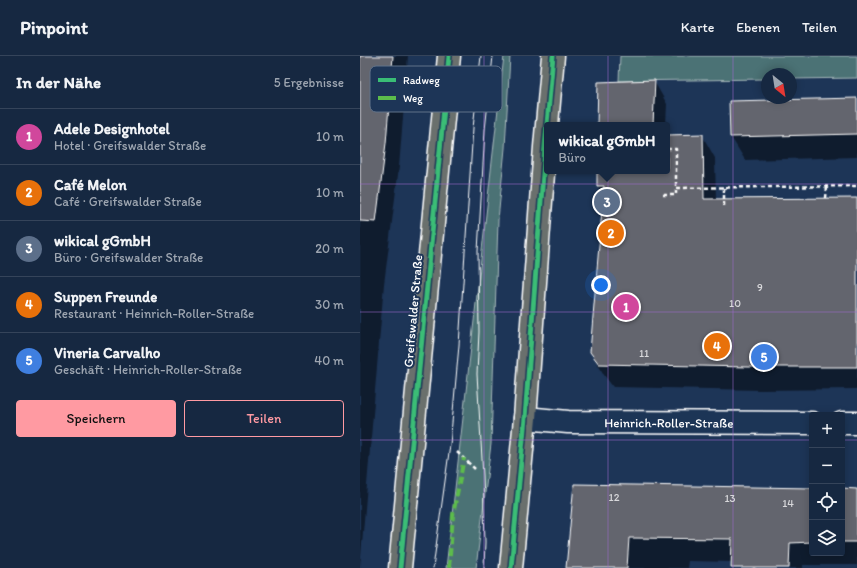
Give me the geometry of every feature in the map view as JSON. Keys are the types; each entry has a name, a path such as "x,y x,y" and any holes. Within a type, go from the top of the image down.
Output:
{"main road":[{"name":"Greifswalder Straße","path":"448,66 449,56"},
{"path":"547,122 553,56"},
{"name":"Greifswalder Straße","path":"400,568 444,112"},
{"path":"511,568 525,418 544,161"}],"street":[{"name":"Heinrich-Roller-Straße","path":"525,418 568,422 809,422"},
{"path":"845,423 857,423"}],"path":[{"path":"662,195 676,195 676,149 670,149"},
{"path":"676,188 857,186"},
{"path":"826,198 827,187"},
{"path":"724,188 724,208"},
{"path":"457,452 475,469"}],"green space":[{"path":"504,56 510,56 505,148 498,220 491,444 476,568 446,568 498,112 502,112 502,74"},
{"path":"620,56 857,56 857,78 797,79 797,68 761,68 761,79 619,81"}],"building":[{"path":"360,56 393,56 392,66 370,66 370,112 388,112 376,222 360,221"},
{"path":"655,80 653,122 597,122 598,82"},
{"path":"857,98 857,134 730,137 729,101 761,100 761,104 797,104 797,99"},
{"path":"703,134 704,199 857,198 857,367 747,367 599,364 590,352 604,186 597,186 597,174 670,174 670,135"},
{"path":"574,484 809,488 809,542 790,543 789,568 731,568 732,539 629,538 627,568 566,568"},
{"path":"845,488 857,489 857,542 845,542"}],"tram line":[{"path":"480,66 481,56"},
{"path":"492,66 493,56"},
{"path":"433,568 450,445 459,345 475,112"},
{"path":"484,568 485,542 483,476 477,374 479,332 478,251 487,112"}],"marked path":[{"path":"449,568 453,515 464,458"}],"cycle path":[{"path":"448,66 449,56"},
{"path":"547,122 553,56"},
{"path":"400,568 444,112"},
{"path":"511,568 525,418 544,161"}],"place":[{"name":"wikical gGmbH","path":"607,202"},
{"name":"Café Melon","path":"611,233"},
{"name":"Adele Designhotel","path":"626,307"},
{"name":"Suppen Freunde","path":"717,346"},
{"name":"Vineria Carvalho","path":"764,357"}]}
